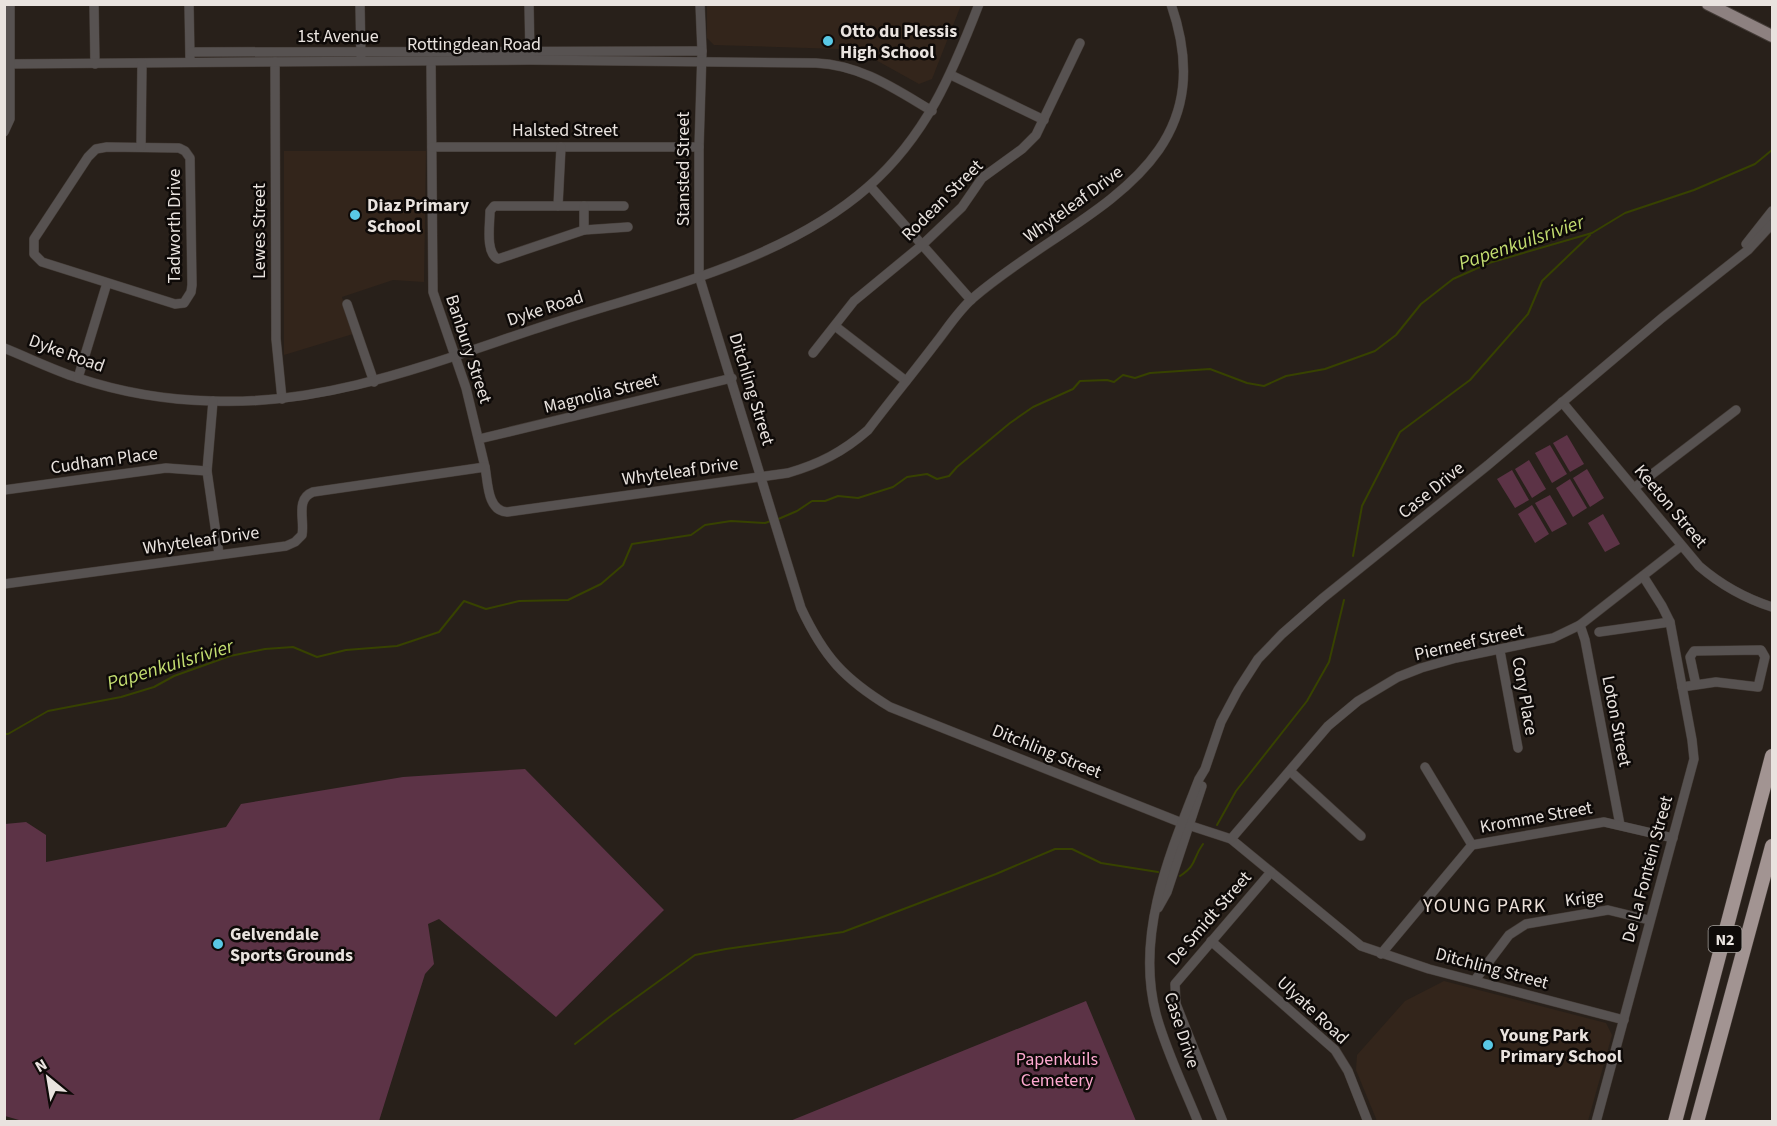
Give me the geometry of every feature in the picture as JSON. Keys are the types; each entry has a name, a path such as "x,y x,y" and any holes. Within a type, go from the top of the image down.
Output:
{"highway":[{"name":"N2","path":"1675,1122 1773,756"},
{"name":"N2","path":"1697,1122 1773,846"}],"main road":[{"path":"1708,4 1773,36"}],"street":[{"path":"4,132 10,119 7,64 9,4"},
{"path":"94,4 95,64"},
{"path":"189,4 190,63"},
{"path":"360,4 361,57"},
{"path":"529,4 530,56"},
{"name":"Stansted Street","path":"699,276 702,51 700,4"},
{"name":"Dyke Road","path":"5,348 78,378 132,392 213,401 282,399 374,382 699,276 789,240 836,213 870,186 902,152 932,111 951,75 979,4"},
{"name":"Whyteleaf Drive","path":"4,584 286,546 295,542 303,532 302,501 306,495 313,492 485,467 492,502 499,511 503,512 762,477 815,466 836,455 867,430 971,300 1125,188 1146,169 1158,152 1174,120 1183,81 1182,46 1178,23 1171,4"},
{"name":"Rodean Street","path":"813,353 854,301 922,245 962,207 982,178 1029,143 1044,120 1080,43"},
{"name":"1st Avenue","path":"191,52 361,57 530,56 702,51"},
{"name":"Rottingdean Road","path":"7,64 275,62 361,57 431,61 530,56 701,63 816,63 846,67 873,76 932,111"},
{"name":"Banbury Street","path":"431,61 433,292 466,388 485,467"},
{"name":"Lewes Street","path":"275,62 276,339 282,399"},
{"path":"141,147 142,64"},
{"path":"951,75 1044,120"},
{"name":"Tadworth Drive","path":"106,147 141,147 179,148 185,151 190,158 191,292 184,303 175,304 107,284 42,262 34,254 33,243 92,152 106,147"},
{"name":"Halsted Street","path":"432,147 699,147"},
{"path":"558,206 561,147"},
{"path":"870,186 971,300"},
{"path":"584,206 584,230"},
{"path":"624,206 492,207 490,211 491,252 496,259 584,230 628,228"},
{"name":"Case Drive","path":"1723,271 1773,211"},
{"name":"Case Drive","path":"1198,1122 1160,1028 1153,999 1149,952 1157,910 1167,892 1186,824 1204,781 1204,769 1221,722 1238,690 1258,660 1282,634 1323,598 1488,465 1662,318 1723,271 1748,250 1773,224"},
{"name":"Ditchling Street","path":"699,276 732,378 795,591 809,626 830,659 856,685 890,707 1186,824 1231,839 1361,946 1429,969 1624,1020"},
{"path":"78,378 107,284"},
{"path":"347,304 374,382"},
{"path":"835,326 906,381"},
{"name":"Magnolia Street","path":"479,439 732,378"},
{"path":"213,401 207,471 219,554"},
{"name":"Keeton Street","path":"1562,402 1681,546 1716,581 1741,595 1773,607"},
{"path":"1634,488 1736,410"},
{"name":"Cudham Place","path":"4,490 166,468 207,471"},
{"name":"Pierneef Street","path":"1231,839 1328,726 1343,712 1377,688 1398,676 1456,658 1546,641 1580,625 1681,546"},
{"name":"De La Fontein Street","path":"1596,1122 1694,754 1670,622 1643,576"},
{"path":"1599,632 1670,622"},
{"name":"Loton Street","path":"1580,625 1585,640 1620,825"},
{"path":"1682,687 1696,685 1716,682 1758,687 1765,654 1757,650 1694,651 1690,657 1696,685"},
{"name":"Cory Place","path":"1500,651 1518,748"},
{"path":"1425,767 1472,845"},
{"path":"1290,771 1361,836"},
{"name":"Kromme Street","path":"1381,954 1472,845 1600,823 1620,825 1673,838"},
{"name":"De Smidt Street","path":"1223,1122 1176,1004 1175,984 1271,872"},
{"name":"Krige","path":"1475,980 1509,935 1526,924 1608,910 1649,920"},
{"name":"Ulyate Road","path":"1211,941 1335,1050 1348,1071 1368,1122"}],"shaded area":[{"name":"Otto du Plessis High School","path":"707,4 961,5 932,79 919,84 874,59 839,49 714,45 707,38"},
{"name":"Diaz Primary School","path":"284,151 426,151 424,282 393,280 342,297 353,334 284,355"},
{"name":"Young Park Primary School","path":"1444,981 1606,1023 1612,1035 1588,1121 1377,1121 1356,1070 1357,1055 1405,1001"}],"green space":[{"path":"1567,435 1584,464 1570,472 1553,443"},
{"path":"1550,445 1567,474 1552,483 1535,453"},
{"path":"1529,460 1546,489 1532,498 1515,469"},
{"path":"1587,469 1604,498 1590,507 1573,478"},
{"path":"1512,470 1529,500 1515,508 1497,479"},
{"path":"1570,479 1587,508 1573,517 1556,488"},
{"path":"1550,495 1567,524 1552,532 1535,503"},
{"path":"1532,505 1549,534 1535,543 1518,514"},
{"path":"1603,514 1620,544 1605,552 1588,523"},
{"name":"Gelvendale Sports Grounds","path":"525,769 664,910 556,1017 439,919 428,924 434,964 425,974 379,1121 26,1122 5,1116 5,824 26,822 46,835 46,862 226,827 241,804 403,777"},
{"name":"Papenkuils Cemetery","path":"1086,1001 1136,1121 790,1121"}],"waterway":[{"name":"Papenkuilsrivier","path":"776,520 797,511 812,501 825,501 838,496 858,498 893,487 907,477 927,474 937,479 949,476 1010,423 1033,407 1073,389 1080,381 1114,382 1123,375 1135,378 1150,373 1210,369 1247,383 1264,386 1286,376 1325,369 1375,351 1396,335 1421,304 1453,279 1489,263 1592,233 1625,213 1694,190 1755,164 1772,150"},
{"path":"1353,556 1362,506 1400,432 1470,380 1528,314 1542,281 1590,235"},
{"name":"Papenkuilsrivier","path":"4,734 8,734 48,711 121,697 154,687 174,676 230,656 265,649 293,647 317,657 346,650 397,646 439,632 464,601 486,609 519,601 568,600 601,584 623,565 632,544 691,535 705,525 731,521 765,523 771,521"},
{"path":"1217,825 1236,791 1307,701 1329,662 1344,600"},
{"path":"1180,876 1192,865 1203,844"},
{"path":"575,1044 695,955 843,932 1055,849 1072,849 1101,863 1158,872"}],"place":[{"name":"Otto du Plessis High School","path":"828,41"},
{"name":"Diaz Primary School","path":"355,215"},
{"name":"Gelvendale Sports Grounds","path":"218,944"},
{"name":"Young Park Primary School","path":"1488,1045"}],"district":[{"name":"YOUNG PARK","path":"1485,905"}]}
